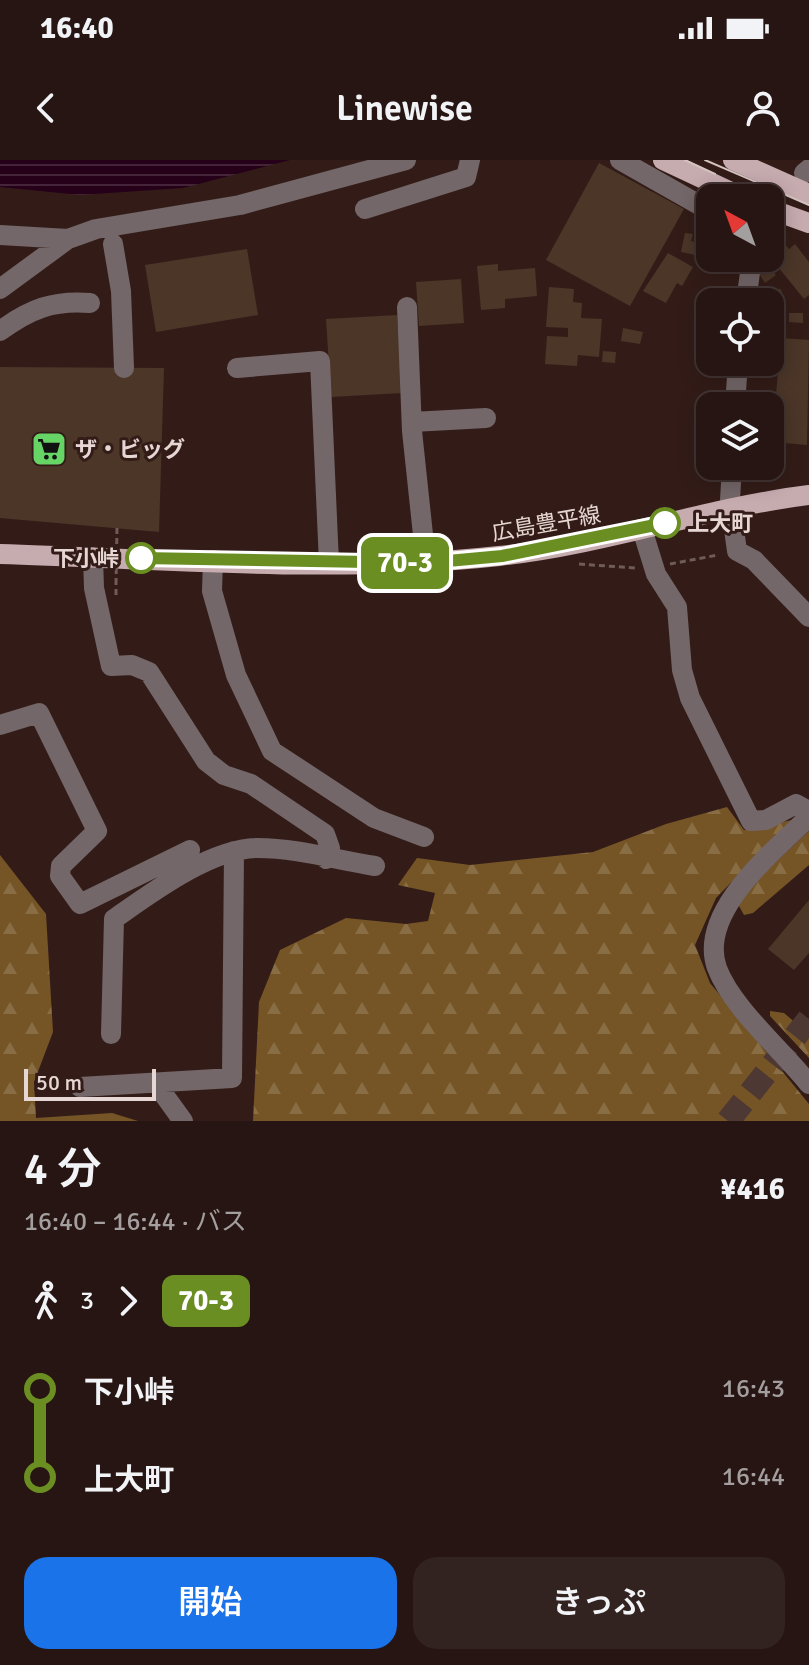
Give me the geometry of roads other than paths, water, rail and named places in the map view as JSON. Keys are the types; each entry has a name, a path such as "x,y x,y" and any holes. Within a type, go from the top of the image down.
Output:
{"main road":[{"path":"663,160 714,184"},
{"path":"733,160 809,194"},
{"path":"784,214 809,223"},
{"name":"広島豊平線","path":"0,554 426,563 502,556 731,508 809,495"}],"street":[{"path":"0,289 68,239 96,229 240,205 406,160"},
{"path":"365,209 466,177 470,160"},
{"path":"620,160 696,203"},
{"path":"0,235 68,239"},
{"path":"113,244 121,291 124,368"},
{"path":"0,331 54,302 90,303"},
{"path":"407,307 412,422 426,563"},
{"path":"237,368 320,361 329,563"},
{"path":"412,422 486,418"},
{"path":"732,480 731,508 737,551 754,560 809,617"},
{"path":"642,529 656,574 677,607 682,670 690,698 739,802 751,821 766,820 796,804 809,811"},
{"path":"93,557 94,588 111,666 132,665 149,672 206,761 224,775 251,784 325,834 330,848 326,859"},
{"path":"213,560 212,591 236,675 272,751 374,818 424,837"},
{"path":"0,725 39,713 97,831 61,866 60,876 80,904 190,850"},
{"path":"809,817 746,879 724,910 715,940 716,966 731,993 809,1084"},
{"path":"111,1034 114,919 199,866 234,851 258,848 375,866"},
{"path":"80,1087 232,1078 234,851"},
{"path":"161,1084 162,1092 183,1121"}],"tunnel":[{"path":"728,1121 809,1019"}],"tram line":[{"path":"685,160 715,174"},
{"path":"705,160 809,205"}],"place":[{"name":"ザ・ビッグ","path":"49,449"},
{"name":"上大町","path":"665,523"},
{"name":"下小峠","path":"141,558"}]}
